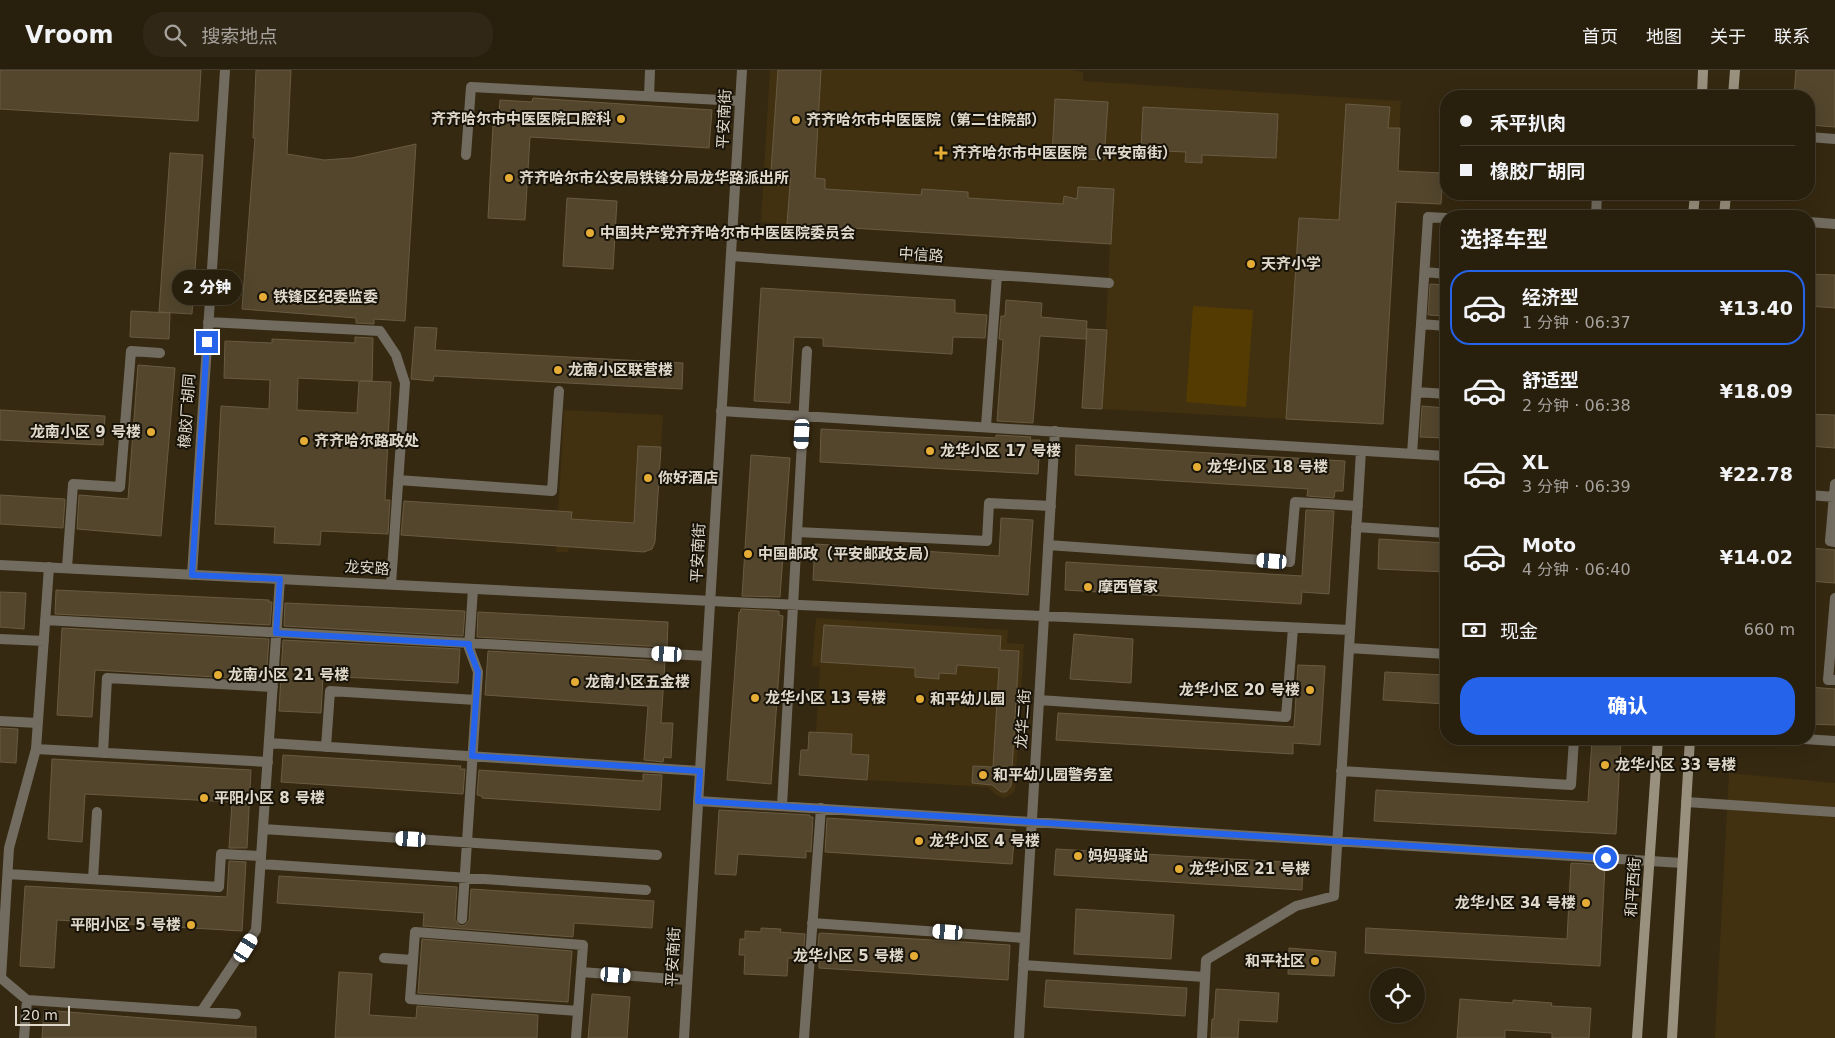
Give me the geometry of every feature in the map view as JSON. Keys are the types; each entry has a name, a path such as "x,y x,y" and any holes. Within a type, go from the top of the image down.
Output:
{"main road":[{"path":"1702,90 1703,70"},
{"path":"1733,90 1734,70"},
{"name":"和平西街","path":"1637,1038 1658,745"},
{"path":"1672,1038 1690,745"}],"street":[{"name":"橡胶厂胡同","path":"192,575 225,70"},
{"path":"649,96 650,70"},
{"name":"平安南街","path":"684,1038 742,70"},
{"path":"466,155 471,87 740,101"},
{"path":"1815,137 1835,139"},
{"path":"1412,454 1428,217 1440,218"},
{"path":"1815,222 1835,224"},
{"name":"中信路","path":"731,256 1109,283"},
{"path":"1424,272 1440,273"},
{"path":"986,426 997,275"},
{"path":"208,322 380,331 396,355 405,383 392,584"},
{"path":"1421,324 1440,326"},
{"path":"67,568 73,484 120,488 131,351 160,353"},
{"path":"782,806 807,351"},
{"path":"398,480 552,490 558,391"},
{"path":"1416,392 1440,394"},
{"path":"721,411 1440,456"},
{"name":"龙华二街","path":"1019,1038 1055,431"},
{"path":"1202,1038 1206,960 1296,906 1334,896 1361,450"},
{"path":"1835,484 1830,541 1835,542"},
{"path":"1815,495 1834,497"},
{"path":"797,532 987,541 989,502 1051,506"},
{"path":"1048,545 1290,562 1294,502 1358,506"},
{"path":"1356,527 1440,533"},
{"name":"龙安路","path":"0,565 710,601 1350,630"},
{"path":"49,567 36,749 5,848 8,874 0,978 27,1000 236,1014"},
{"path":"200,1012 256,930 280,579"},
{"path":"462,920 478,672 469,648 473,589"},
{"path":"1835,598 1828,680 1835,680"},
{"path":"45,620 706,656"},
{"path":"1039,700 1286,717 1293,628"},
{"path":"0,639 44,641"},
{"path":"1348,648 1440,654"},
{"path":"103,753 107,678 273,687"},
{"path":"326,747 330,691 476,700"},
{"path":"0,721 38,723"},
{"path":"1815,740 1835,741"},
{"path":"269,743 700,771"},
{"path":"1341,771 1571,785 1574,745"},
{"path":"36,749 268,762"},
{"path":"698,801 1682,863"},
{"path":"1686,802 1835,812"},
{"path":"804,1038 821,808"},
{"path":"93,879 96,812"},
{"path":"263,829 657,854"},
{"path":"8,874 219,886 221,854 261,860 464,878 646,890"},
{"path":"812,923 1025,938"},
{"path":"576,1038 583,945 415,932 410,999 578,1011"},
{"path":"384,958 413,960"},
{"path":"1023,965 1205,977"},
{"path":"581,972 687,980"},
{"path":"24,1038 27,1000"}],"shaded area":[{"name":"天齐小学","path":"770,70 1072,70 1083,72 1083,81 1401,101 1383,424 1102,409 1110,244 761,222"},
{"path":"1193,306 1253,310 1246,407 1186,402"},
{"path":"564,410 663,415 655,542 652,549 644,552 569,548 568,552 556,552"},
{"name":"和平幼儿园","path":"816,618 1008,630 1007,643 1024,644 1015,790 1011,795 1003,798 995,794 988,787 867,780 868,755 851,754 852,735 816,732 820,667 812,666"},
{"path":"1729,773 1835,783 1835,1038 1715,1038"}],"building":[{"path":"0,70 201,70 198,121 0,109"},
{"path":"256,70 291,70 287,154 324,160 352,158 416,144 405,321 374,319 374,324 356,323 356,318 242,309 255,138 253,138"},
{"name":"齐齐哈尔市中医医院（第二住院部）","path":"778,70 821,70 815,178 825,179 825,189 921,195 922,189 968,192 968,198 1063,204 1064,196 1077,199 1078,187 1114,189 1111,244 787,224 791,172 771,171"},
{"path":"1796,70 1835,70 1835,127 1815,125 1815,90 1794,90"},
{"name":"齐齐哈尔市中医医院口腔科","path":"533,98 712,110 709,148 530,137 525,220 488,218 493,126 498,126 500,100 532,102"},
{"path":"1055,99 1108,102 1104,160 1052,157"},
{"path":"1346,104 1390,107 1388,128 1400,128 1398,171 1440,173 1441,200 1441,204 1396,202 1383,424 1286,419 1299,218 1339,220"},
{"path":"1143,107 1278,114 1276,158 1202,155 1202,163 1185,162 1186,152 1141,150"},
{"path":"170,153 203,155 192,314 159,312"},
{"name":"中国共产党齐齐哈尔市中医医院委员会","path":"567,198 617,201 613,269 563,266"},
{"path":"1815,274 1835,275 1835,308 1815,306"},
{"path":"1430,284 1440,285 1440,316 1428,315"},
{"path":"761,288 955,300 955,313 987,315 985,338 953,337 952,354 823,346 823,338 794,337 790,403 754,401"},
{"path":"1006,300 1042,303 1041,317 1087,321 1086,339 1040,336 1033,423 997,421 1003,340 999,339 1001,316 1005,316"},
{"path":"131,311 170,313 169,339 130,337"},
{"name":"龙南小区联营楼","path":"415,327 437,328 435,350 683,363 682,389 434,376 433,381 411,379"},
{"path":"1087,329 1107,330 1102,409 1082,408"},
{"name":"齐齐哈尔路政处","path":"355,337 373,338 372,381 360,381 391,382 385,500 390,500 388,534 321,531 320,545 274,543 275,527 215,524 221,406 269,409 270,380 224,378 225,341 272,343 272,339 355,343","holes":["298,378 359,381 357,413 297,410"]},
{"name":"龙南小区 9 号楼","path":"138,365 175,368 161,536 77,529 79,495 128,499"},
{"path":"1422,406 1440,408 1440,438 1420,437"},
{"path":"0,410 105,416 103,445 0,440"},
{"path":"1815,414 1835,415 1835,448 1815,446"},
{"name":"龙华小区 17 号楼","path":"821,429 996,438 996,435 1031,437 1030,440 1040,440 1038,474 820,462"},
{"name":"龙华小区 18 号楼","path":"1076,445 1345,461 1343,491 1335,491 1334,498 1307,496 1308,489 1075,475"},
{"path":"638,446 661,447 655,542 652,549 644,552 401,535 404,501 572,512 571,519 634,523"},
{"path":"751,455 790,458 780,597 742,596"},
{"path":"0,495 65,499 63,528 0,524"},
{"path":"1306,510 1334,511 1329,594 1302,592 1301,604 1065,590 1066,562 1302,576"},
{"path":"1001,518 1033,520 1028,595 813,580 815,544 999,556"},
{"path":"1379,539 1440,543 1440,572 1378,569"},
{"path":"1815,548 1835,550 1835,583 1815,581"},
{"path":"56,590 269,600 269,602 272,602 270,625 55,614"},
{"path":"0,592 26,593 24,629 0,627"},
{"path":"285,603 465,611 463,636 284,626"},
{"name":"龙华小区 13 号楼","path":"741,609 779,611 779,615 783,616 771,784 727,780 739,612"},
{"path":"478,612 668,622 667,647 477,637"},
{"name":"和平幼儿园","path":"824,625 1001,636 1000,650 1019,651 1011,786 1006,792 1001,792 992,785 972,783 973,766 993,767 999,668 957,665 956,674 939,673 939,679 915,677 915,668 821,662"},
{"name":"龙南小区 21 号楼","path":"62,628 269,639 266,680 95,670 92,717 57,715"},
{"path":"1074,634 1133,639 1131,683 1070,679"},
{"path":"283,640 460,649 458,683 323,676 321,713 279,711"},
{"name":"龙南小区五金楼","path":"488,651 665,661 661,723 673,723 671,758 664,757 663,762 644,760 648,706 485,695"},
{"name":"龙华小区 20 号楼","path":"1298,665 1325,666 1320,745 1293,743 1293,754 1056,740 1058,713 1294,727"},
{"path":"1385,672 1440,675 1440,704 1383,700"},
{"path":"1815,687 1835,689 1835,725 1815,724"},
{"path":"0,728 18,729 16,763 0,762"},
{"path":"809,732 852,734 851,754 869,755 867,780 799,775 801,750 808,750"},
{"name":"龙华小区 33 号楼","path":"1592,745 1621,745 1616,834 1374,821 1376,790 1588,802"},
{"path":"283,755 461,766 460,769 465,769 463,794 281,782"},
{"name":"平阳小区 8 号楼","path":"52,759 251,770 247,848 229,848 232,802 85,794 82,842 48,839"},
{"path":"479,770 643,781 643,774 662,775 660,810 482,798 482,796 477,795"},
{"path":"719,810 810,815 810,817 813,817 811,852 806,851 806,858 738,854 736,875 715,874"},
{"name":"龙华小区 4 号楼","path":"827,818 1015,830 1012,864 825,852"},
{"name":"龙华小区 21 号楼","path":"1056,849 1303,863 1302,890 1054,875"},
{"name":"平阳小区 5 号楼","path":"229,861 246,862 242,931 57,920 54,968 20,966 25,886 227,897"},
{"name":"龙华小区 34 号楼","path":"1571,863 1605,865 1600,966 1365,953 1366,928 1567,939"},
{"path":"279,876 457,887 455,919 461,926 465,925 469,920 471,889 654,901 652,928 574,923 573,937 423,926 424,913 277,903"},
{"path":"1076,909 1174,915 1171,959 1074,954"},
{"path":"761,928 781,929 780,932 805,934 803,959 788,958 787,976 744,974 745,955 739,955 740,939 745,939 745,931 761,932"},
{"name":"龙华小区 5 号楼","path":"819,934 1010,945 1008,980 819,968 819,960 817,959"},
{"path":"422,939 572,951 568,1002 418,993"},
{"path":"1289,948 1336,952 1334,976 1288,974"},
{"path":"339,972 372,974 369,1015 416,1018 417,1006 538,1015 537,1038 335,1038"},
{"path":"1046,980 1187,988 1185,1016 1044,1007"},
{"path":"1216,989 1279,993 1277,1022 1239,1020 1238,1038 1211,1038"},
{"path":"592,994 630,997 627,1038 588,1038"},
{"path":"1460,999 1513,1003 1513,1000 1552,1003 1551,1006 1591,1008 1589,1038 1552,1038 1552,1033 1505,1030 1505,1038 1457,1038"},
{"path":"44,1010 256,1027 256,1038 42,1038"}],"place":[{"name":"齐齐哈尔市中医医院口腔科","path":"621,119"},
{"name":"齐齐哈尔市中医医院（第二住院部）","path":"796,120"},
{"name":"齐齐哈尔市中医医院（平安南街）","path":"941,153"},
{"name":"齐齐哈尔市公安局铁锋分局龙华路派出所","path":"509,178"},
{"name":"中国共产党齐齐哈尔市中医医院委员会","path":"590,233"},
{"name":"天齐小学","path":"1251,264"},
{"name":"铁锋区纪委监委","path":"263,297"},
{"name":"龙南小区联营楼","path":"558,370"},
{"name":"龙南小区 9 号楼","path":"151,432"},
{"name":"齐齐哈尔路政处","path":"304,441"},
{"name":"龙华小区 17 号楼","path":"930,451"},
{"name":"龙华小区 18 号楼","path":"1197,467"},
{"name":"你好酒店","path":"648,478"},
{"name":"中国邮政（平安邮政支局）","path":"748,554"},
{"name":"摩西管家","path":"1088,587"},
{"name":"龙南小区 21 号楼","path":"218,675"},
{"name":"龙南小区五金楼","path":"575,682"},
{"name":"龙华小区 20 号楼","path":"1310,690"},
{"name":"龙华小区 13 号楼","path":"755,698"},
{"name":"和平幼儿园","path":"920,699"},
{"name":"龙华小区 33 号楼","path":"1605,765"},
{"name":"和平幼儿园警务室","path":"983,775"},
{"name":"平阳小区 8 号楼","path":"204,798"},
{"name":"龙华小区 4 号楼","path":"919,841"},
{"name":"妈妈驿站","path":"1078,856"},
{"name":"龙华小区 21 号楼","path":"1179,869"},
{"name":"龙华小区 34 号楼","path":"1586,903"},
{"name":"平阳小区 5 号楼","path":"191,925"},
{"name":"龙华小区 5 号楼","path":"914,956"},
{"name":"和平社区","path":"1315,961"}],"route":[{"path":"207,342 192,575 280,579 276,633 469,644 478,672 472,756 700,771 698,801 1606,858"}]}
